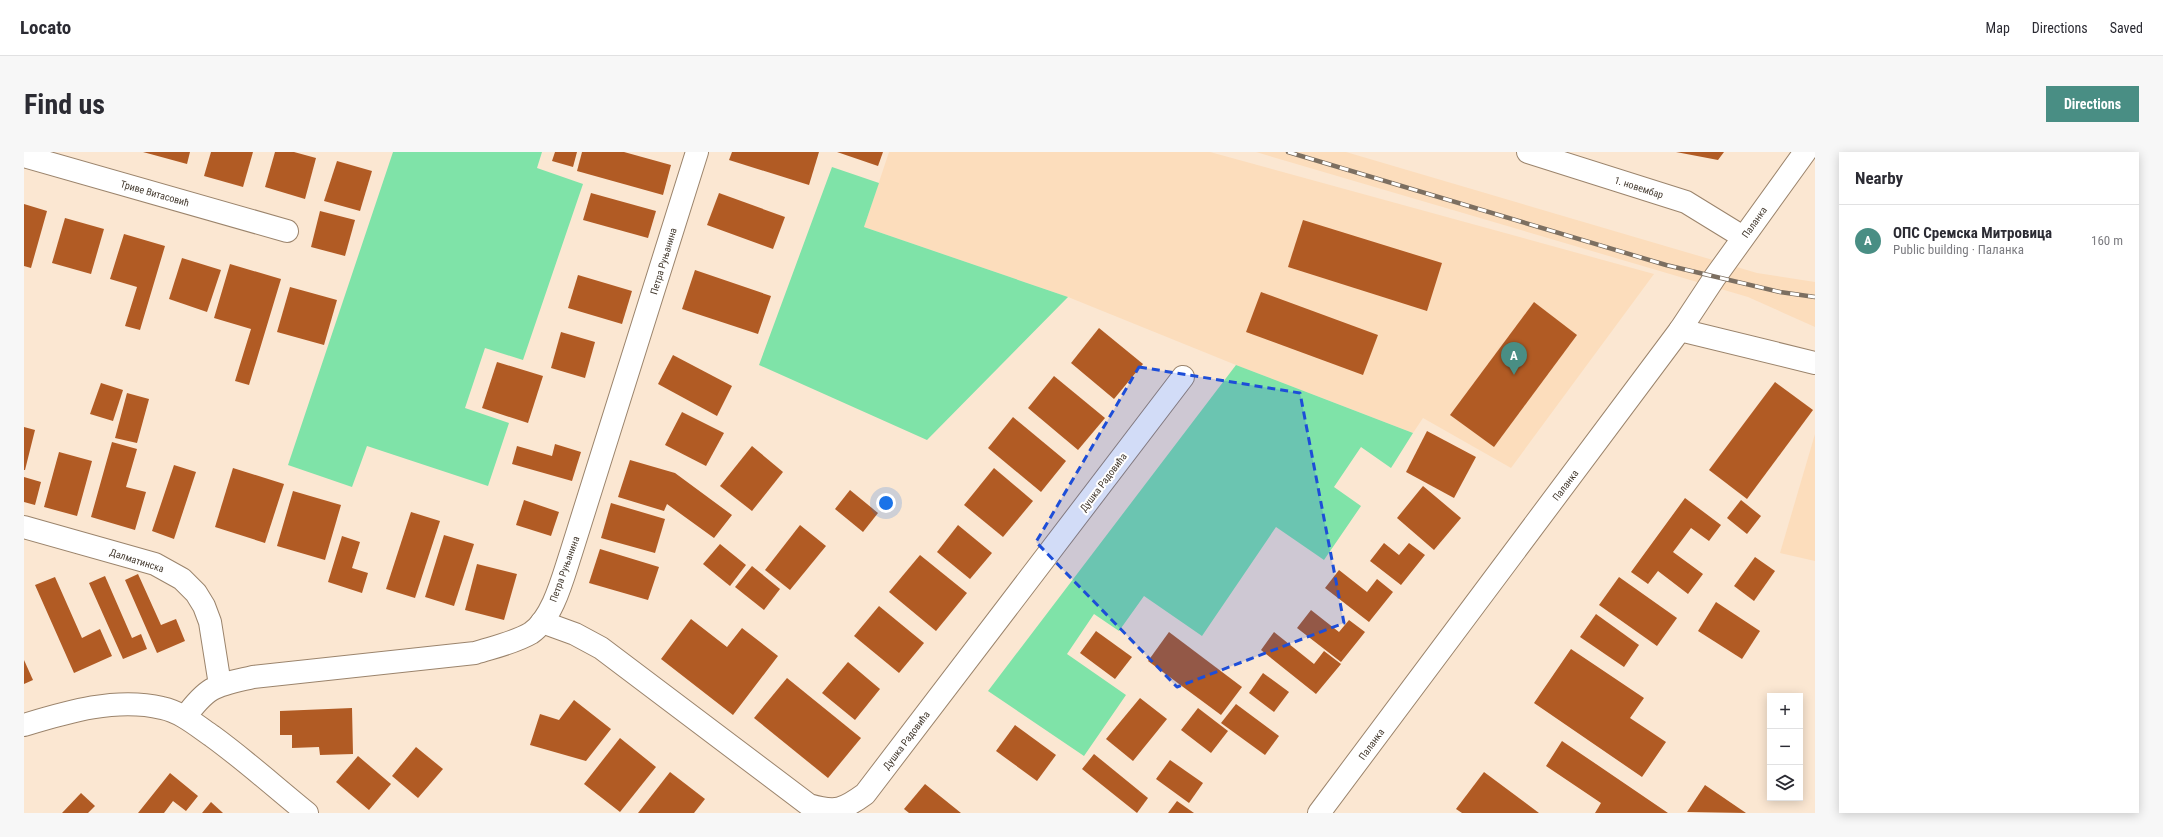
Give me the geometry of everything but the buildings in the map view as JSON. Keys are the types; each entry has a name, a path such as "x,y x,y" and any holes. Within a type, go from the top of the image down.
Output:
{"street":[{"name":"Петра Руњанина","path":"186,717 200,697 220,685 253,678 475,653 510,643 531,632 542,622 554,600 571,554 697,152"},
{"name":"1. новембар","path":"1528,152 1686,202 1743,237"},
{"name":"Паланка","path":"1319,813 1680,330 1743,237 1805,152"},
{"name":"Триве Витасовић","path":"24,156 287,231"},
{"path":"1680,330 1815,363"},
{"name":"Душка Радовића","path":"542,622 575,634 601,648 809,806 826,811 847,808 865,794 1183,377"},
{"name":"Далматинска","path":"24,528 155,564 182,579 196,593 204,606 210,622 220,685"},
{"path":"24,724 75,710 133,704 162,708 186,717 242,758 307,813"}],"highlighted area":[{"path":"1139,367 1300,393 1344,623 1177,687 1036,542"}],"shaded area":[{"path":"889,152 1210,152 1654,274 1511,468 1423,418 1413,433 1236,365 1068,297 864,227"},
{"path":"1256,152 1346,152 1757,273 1815,282 1815,327 1748,297"},
{"path":"1815,434 1815,561 1780,553"}],"green space":[{"path":"393,152 542,152 537,168 583,184 523,360 485,348 465,408 509,423 488,486 367,446 352,487 288,465"},
{"path":"832,167 879,183 864,227 1068,297 927,440 759,365"},
{"path":"1236,365 1413,433 1391,468 1361,447 1334,487 1361,506 1324,560 1276,527 1202,636 1144,596 1119,631 1094,614 1067,654 1126,695 1084,756 988,691"}],"railway":[{"path":"1288,152 1666,265 1780,292 1815,297"}],"place":[{"name":"ОПС Сремска Митровица","path":"1514,375"}]}
